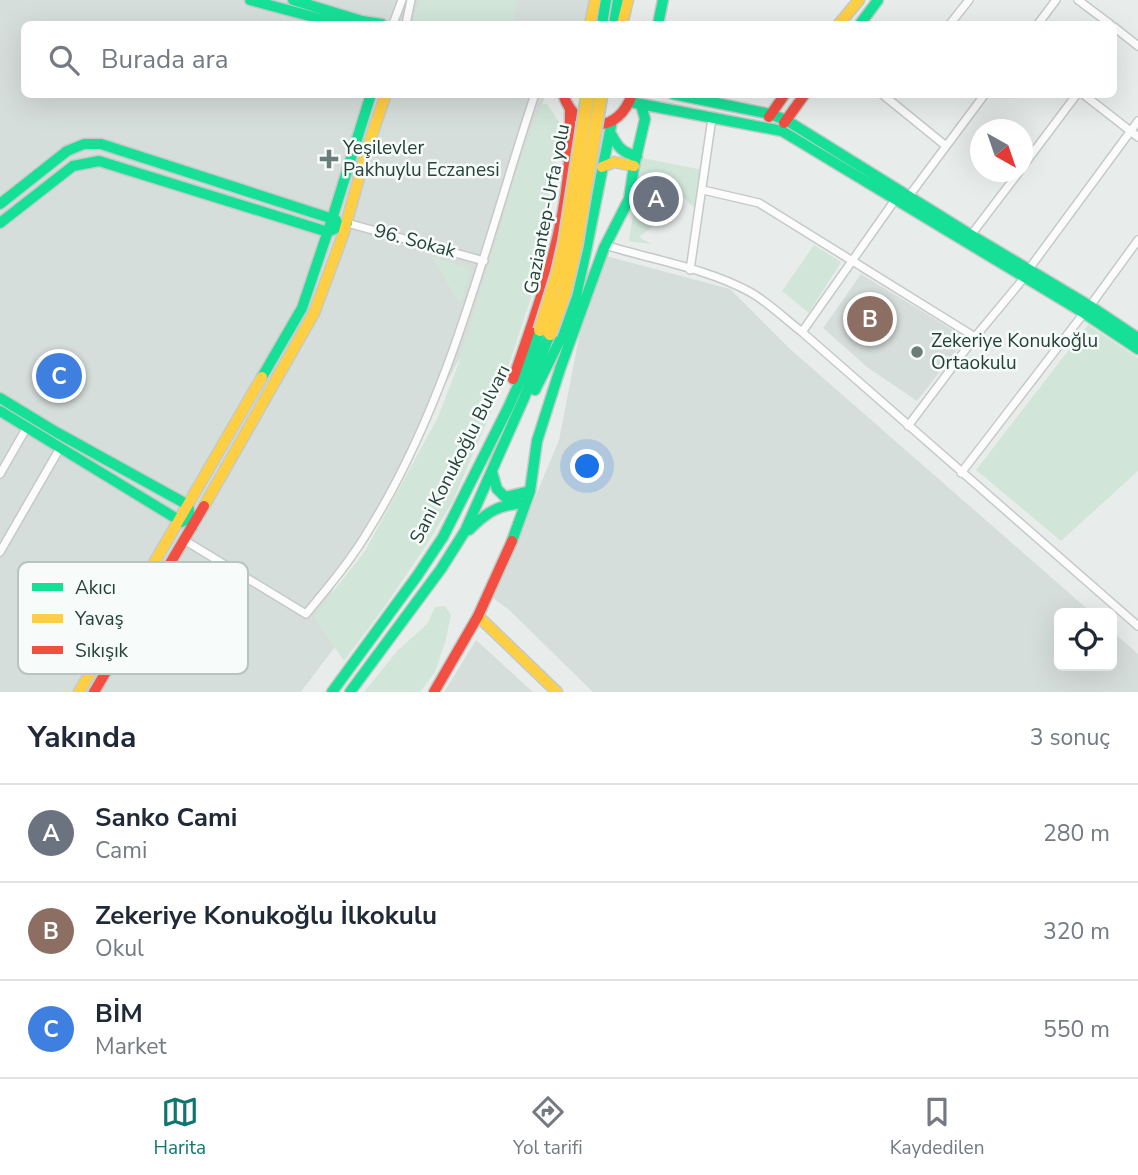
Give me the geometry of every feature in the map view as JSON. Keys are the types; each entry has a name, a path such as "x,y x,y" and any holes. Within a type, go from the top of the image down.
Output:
{"main road":[{"path":"293,0 367,21"},
{"path":"591,21 595,0"},
{"path":"603,21 607,0"},
{"path":"618,0 622,21"},
{"path":"623,21 628,0"},
{"path":"659,21 663,0"},
{"path":"842,21 859,0"},
{"path":"862,21 878,0"},
{"path":"256,1 329,21"},
{"path":"171,562 314,313 347,223 371,118 371,98"},
{"path":"155,562 302,308 371,118 384,98"},
{"name":"Gaziantep-Urfa yolu","path":"545,332 565,242 587,98"},
{"name":"Gaziantep-Urfa yolu","path":"545,332 565,292 576,245 600,98"},
{"path":"688,98 784,125 909,196 1027,273 1138,338"},
{"path":"768,120 782,98"},
{"path":"784,125 802,98"},
{"path":"564,100 578,118 589,123 606,123 612,127 618,149 636,161"},
{"path":"489,448 558,234 570,148 564,100"},
{"path":"634,101 712,118 768,120"},
{"path":"528,497 505,497 497,490 494,484 495,466 551,359 572,311 612,127 634,101"},
{"path":"434,692 478,616 517,531 528,497 537,442 560,369 594,272 629,199 645,119 634,101"},
{"path":"784,125 895,200 1027,273"},
{"path":"0,204 67,150 85,144 101,144 330,226"},
{"path":"0,223 73,166 99,161 330,226 347,223"},
{"path":"602,167 610,161 636,161"},
{"path":"1087,310 1138,349"},
{"name":"Sani Konukoğlu Bulvarı","path":"332,692 443,537 545,332"},
{"name":"Sani Konukoğlu Bulvarı","path":"350,692 442,569 459,541 524,398 545,332"},
{"path":"0,398 188,505"},
{"path":"0,411 192,527"},
{"path":"459,541 480,519 498,506 528,497"},
{"path":"188,505 192,527"},
{"path":"478,616 557,692"},
{"path":"79,692 89,674"},
{"path":"94,692 105,674"}],"street":[{"path":"394,21 402,0"},
{"path":"406,21 411,0"},
{"path":"952,21 969,0"},
{"path":"1040,21 1056,0"},
{"path":"1078,0 1105,21"},
{"path":"1117,30 1138,46"},
{"path":"248,579 306,614 370,529 414,448 441,385 484,261 534,98"},
{"path":"895,98 946,146"},
{"path":"909,196 982,98"},
{"path":"1033,153 1074,98"},
{"path":"1088,98 1138,137"},
{"path":"690,270 712,118"},
{"path":"908,426 1027,273 1138,121"},
{"path":"971,235 1011,182"},
{"path":"703,190 759,203 975,337"},
{"path":"802,332 895,200"},
{"name":"96. Sokak","path":"347,223 484,261"},
{"path":"961,473 1138,240"},
{"path":"606,245 730,282 753,294 802,332 1138,626"},
{"path":"1,468 27,427"},
{"path":"0,552 60,448"},
{"path":"184,540 220,562"}],"shaded area":[{"path":"0,0 596,0 587,21 21,21 21,98 544,98 473,334 331,594 337,644 301,692 0,692"},
{"path":"606,256 730,289 790,349 1086,608 1054,608 1054,671 1117,671 1117,635 1138,654 1138,692 593,692 508,609 493,598 559,440 580,332"},
{"path":"861,274 966,338 917,401 867,367 823,328"},
{"path":"476,640 533,692 444,692"}],"green space":[{"path":"420,0 517,0 514,21 413,19"},
{"path":"541,104 547,104 561,125 562,139 549,191 544,242 532,295 500,391 453,501 383,609 344,661 314,616 365,551 438,417 458,365 519,165"},
{"path":"642,158 703,170 695,209 664,178 639,197 654,221 652,227 639,237 651,244 629,241"},
{"path":"814,245 841,262 809,313 782,291"},
{"path":"431,256 468,268 470,273 460,304"},
{"path":"1088,325 1138,358 1138,471 1061,541 976,470"},
{"path":"445,606 451,615 445,643 435,672 420,692 364,692 398,650 427,624 435,607"}],"traffic: fast":[{"path":"250,0 329,21"},
{"path":"293,0 362,21"},
{"path":"602,21 606,0"},
{"path":"614,21 618,0"},
{"path":"659,21 663,0"},
{"path":"862,21 878,0"},
{"path":"262,377 302,308 370,98"},
{"path":"692,98 770,114 786,120 1138,338"},
{"path":"630,102 782,131 1084,313 1138,349"},
{"path":"512,541 530,491 537,441 560,369 604,248 629,199 645,119 641,105"},
{"path":"535,390 564,332 576,296 612,121"},
{"path":"611,134 621,149 637,156"},
{"path":"0,204 67,151 84,144 101,144 336,220"},
{"path":"0,223 73,166 99,161 328,232 347,223"},
{"path":"332,692 443,537 508,408 540,330"},
{"path":"350,692 441,569 465,531 550,334"},
{"path":"0,398 188,505 192,527"},
{"path":"0,411 182,522"},
{"path":"492,472 497,489 505,497 530,491"},
{"path":"469,530 494,510 525,503"}],"traffic: slow":[{"path":"591,21 595,0"},
{"path":"623,21 628,0"},
{"path":"842,21 859,0"},
{"path":"204,506 314,313 343,235 385,98"},
{"path":"540,330 565,241 587,98"},
{"path":"550,334 565,292 576,245 600,98"},
{"path":"602,167 614,162 634,166"},
{"path":"155,562 262,377"},
{"path":"478,616 557,692"},
{"path":"79,692 89,674"}],"traffic: jam":[{"path":"565,98 577,117 598,124 608,123 618,117 630,98"},
{"path":"769,117 782,98"},
{"path":"784,123 802,98"},
{"path":"513,379 560,227 568,175 570,110"},
{"path":"171,562 204,506"},
{"path":"434,692 478,616 512,541"},
{"path":"94,692 105,674"}],"place":[{"name":"Yeşilevler Pakhuylu Eczanesi","path":"329,159"},
{"name":"Sanko Cami","path":"656,199"},
{"name":"Zekeriye Konukoğlu İlkokulu","path":"870,319"},
{"name":"Zekeriye Konukoğlu Ortaokulu","path":"917,352"},
{"name":"BİM","path":"59,376"}]}
